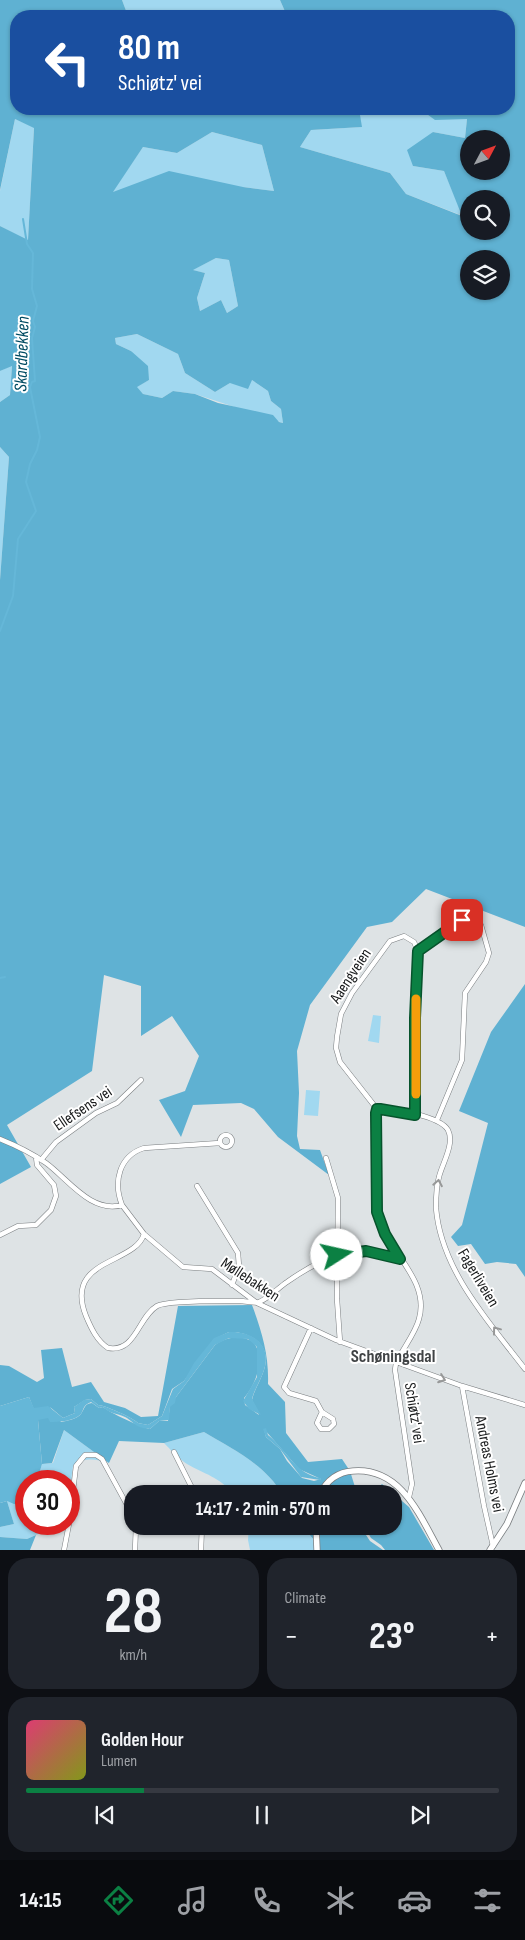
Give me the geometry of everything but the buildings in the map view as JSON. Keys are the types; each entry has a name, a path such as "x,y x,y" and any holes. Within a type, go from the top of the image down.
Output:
{"street":[{"path":"377,1109 437,1120 462,1060 465,993 486,962 489,949 483,928 478,922 470,918 462,920 418,951 415,1018 415,1115"},
{"name":"Aaengveien","path":"377,1109 338,1058 336,1048 340,1019 352,993 390,941 397,937 408,938 416,945 418,951"},
{"name":"Ellefsens vei","path":"41,1160 56,1142 96,1113 117,1103 141,1080"},
{"name":"Schiøtz' vei","path":"377,1109 375,1123 377,1212 385,1234 418,1288 421,1307 417,1325 396,1363 396,1381 412,1484 409,1497"},
{"name":"Fagerliveien","path":"437,1120 446,1127 450,1137 436,1192 437,1216 446,1249 463,1284 525,1369"},
{"path":"0,1139 41,1160 91,1200 105,1206 122,1205 118,1176 126,1160 134,1152 144,1148 220,1143"},
{"path":"0,1236 18,1226 36,1225 53,1207 56,1192 54,1185 37,1164 36,1158"},
{"path":"326,1158 338,1198 337,1255 340,1342"},
{"path":"197,1186 238,1253 239,1266 232,1285"},
{"name":"Møllebakken","path":"122,1205 144,1234 183,1267 212,1269 258,1303 340,1342 462,1386 525,1405"},
{"path":"144,1234 137,1245 95,1269 85,1284 82,1300 84,1309 97,1337 104,1345 111,1348 125,1346 151,1312 160,1305 228,1301 258,1303 300,1273 337,1255 366,1251 400,1259"},
{"path":"311,1328 284,1387 289,1393 314,1400 320,1405 322,1412"},
{"name":"Andreas Holms vei","path":"462,1386 492,1548"},
{"path":"174,1452 190,1485"},
{"path":"76,1470 76,1466 85,1455 96,1455 102,1459 124,1499"},
{"path":"327,1485 334,1476 358,1471 381,1476 393,1485"},
{"path":"492,1548 507,1524 525,1482"},
{"path":"402,1492 409,1497 438,1550"},
{"path":"64,1550 67,1535"},
{"path":"135,1550 136,1535"},
{"path":"201,1550 202,1535"},
{"path":"316,1535 317,1550"}],"shaded area":[{"path":"0,0 122,0 126,10 10,10 10,115 360,115 362,127 311,130 300,147 390,173 406,194 460,215 460,240 510,240 510,190 460,190 460,211 444,171 413,166 407,150 433,132 460,137 460,180 510,180 510,130 466,130 467,119 435,120 428,115 515,115 515,10 284,10 280,0 525,0 525,927 426,889 392,922 367,927 310,1005 297,1051 299,1093 297,1136 300,1149 320,1150 329,1175 278,1137 254,1109 241,1103 193,1105 181,1137 159,1100 185,1091 199,1056 172,1016 141,1036 141,986 104,975 92,1071 7,1125 31,1167 0,1184 0,580 9,457 0,447 0,402 10,395 12,366 0,371 0,226 28,240 34,128 15,119 0,190","holes":["212,132 262,145 274,191 243,187 169,171 113,192 143,147 177,153","216,258 229,260 238,306 227,313 221,300 200,311 197,298 205,273 193,270","137,334 178,354 185,373 215,392 230,383 248,389 252,380 268,391 271,401 281,409 283,423 279,422 273,415 218,403 195,394 173,391 162,398 143,394 137,387 149,380 148,366 131,351 116,344 115,338"]},
{"path":"122,0 280,0 284,10 126,10"},
{"path":"360,115 429,115 435,119 467,119 466,130 460,130 460,137 433,132 413,166 444,171 460,209 460,215 406,194 390,173 300,147 311,130 361,127"},
{"path":"15,119 34,127 28,241 0,226 0,191"},
{"path":"212,132 262,145 274,191 243,187 112,192 143,147 177,153"},
{"path":"216,258 229,260 238,306 227,313 221,300 200,311 197,298 205,273 192,270"},
{"path":"137,334 178,354 185,373 215,392 230,383 252,380 268,391 271,401 281,409 283,423 195,394 173,391 162,398 143,394 136,387 149,380 131,351 116,344 115,338"},
{"path":"12,365 10,395 0,402 0,371"},
{"path":"0,447 9,457 0,580"},
{"path":"525,984 525,1277 516,1264 497,1262 485,1264 471,1244 458,1246 451,1237 462,1225 488,1123 459,1111 491,1032"},
{"path":"373,1015 381,1016 379,1043 368,1041"},
{"path":"306,1090 320,1091 318,1116 304,1115"},
{"path":"252,1305 264,1344 267,1363 268,1384 285,1402 286,1433 308,1462 342,1459 350,1471 354,1485 276,1485 267,1474 247,1458 204,1432 164,1443 119,1441 109,1463 64,1430 52,1463 42,1464 38,1420 29,1397 0,1406 0,1365 9,1366 37,1382 44,1378 41,1350 62,1348 72,1387 91,1382 104,1402 125,1408 141,1417 158,1416 178,1306","holes":["229,1332 237,1332 252,1337 263,1347 265,1354 264,1370 252,1400 259,1415 245,1405 244,1398 256,1378 259,1354 252,1341 237,1338 224,1340 215,1345 170,1406 168,1421 159,1421 150,1429 126,1420 103,1407 99,1408 92,1403 86,1405 77,1417 61,1422 50,1407 63,1418 75,1413 74,1407 85,1400 91,1399 98,1405 119,1412 138,1423 148,1425 162,1416 172,1389 184,1381 214,1339","264,1429 299,1469 321,1479 314,1481 302,1478 287,1461 280,1449 266,1437"]},
{"path":"229,1332 238,1332 253,1337 263,1347 266,1361 252,1399 261,1415 249,1409 243,1401 257,1377 257,1347 248,1339 229,1338 215,1345 176,1397 175,1403 170,1407 169,1420 159,1421 150,1429 138,1426 125,1417 103,1407 99,1408 91,1402 85,1406 81,1414 71,1420 50,1422 48,1418 38,1420 42,1464 40,1470 15,1470 15,1504 7,1501 0,1503 0,1406 29,1397 34,1408 48,1406 63,1418 75,1413 74,1407 84,1400 91,1399 98,1405 119,1412 138,1423 148,1425 162,1416 173,1389 184,1381 194,1363 214,1338"},
{"path":"266,1428 268,1435 298,1467 312,1476 321,1478 320,1480 301,1477 280,1449 266,1437 263,1429"},
{"path":"64,1430 109,1463 90,1460 77,1463 73,1466 72,1470 40,1470 42,1464 53,1463"},
{"path":"204,1432 247,1458 267,1474 276,1485 224,1485 184,1462 164,1443"},
{"path":"7,1501 15,1502 15,1535 36,1535 27,1539 0,1537 0,1527 14,1524"},
{"path":"7,1501 14,1524 0,1527 0,1503"},
{"path":"402,1501 409,1507 434,1550 385,1550 369,1535 402,1535"},
{"path":"36,1535 30,1550 0,1550 0,1537 27,1539"},
{"path":"248,1535 310,1535 315,1541 316,1550 250,1550"},
{"path":"310,1535 366,1535 370,1541 383,1550 316,1550 315,1541"}],"waterway":[{"name":"Skardbekken","path":"0,631 13,596 18,539 36,511 26,482 30,464 37,450 40,437 30,387 32,382 35,381 32,338 35,327 33,321 37,306 32,289 33,253 27,244 23,219"},
{"path":"0,978 5,977"}],"slow traffic":[{"path":"416,999 416,1094"}],"district":[{"name":"Schøningsdal","path":"393,1356"}],"route":[{"path":"337,1255 354,1251 366,1251 378,1252 400,1259 385,1234 377,1212 376,1113 377,1109 380,1109 415,1115 417,1105 415,1018 418,951 462,920"}]}
